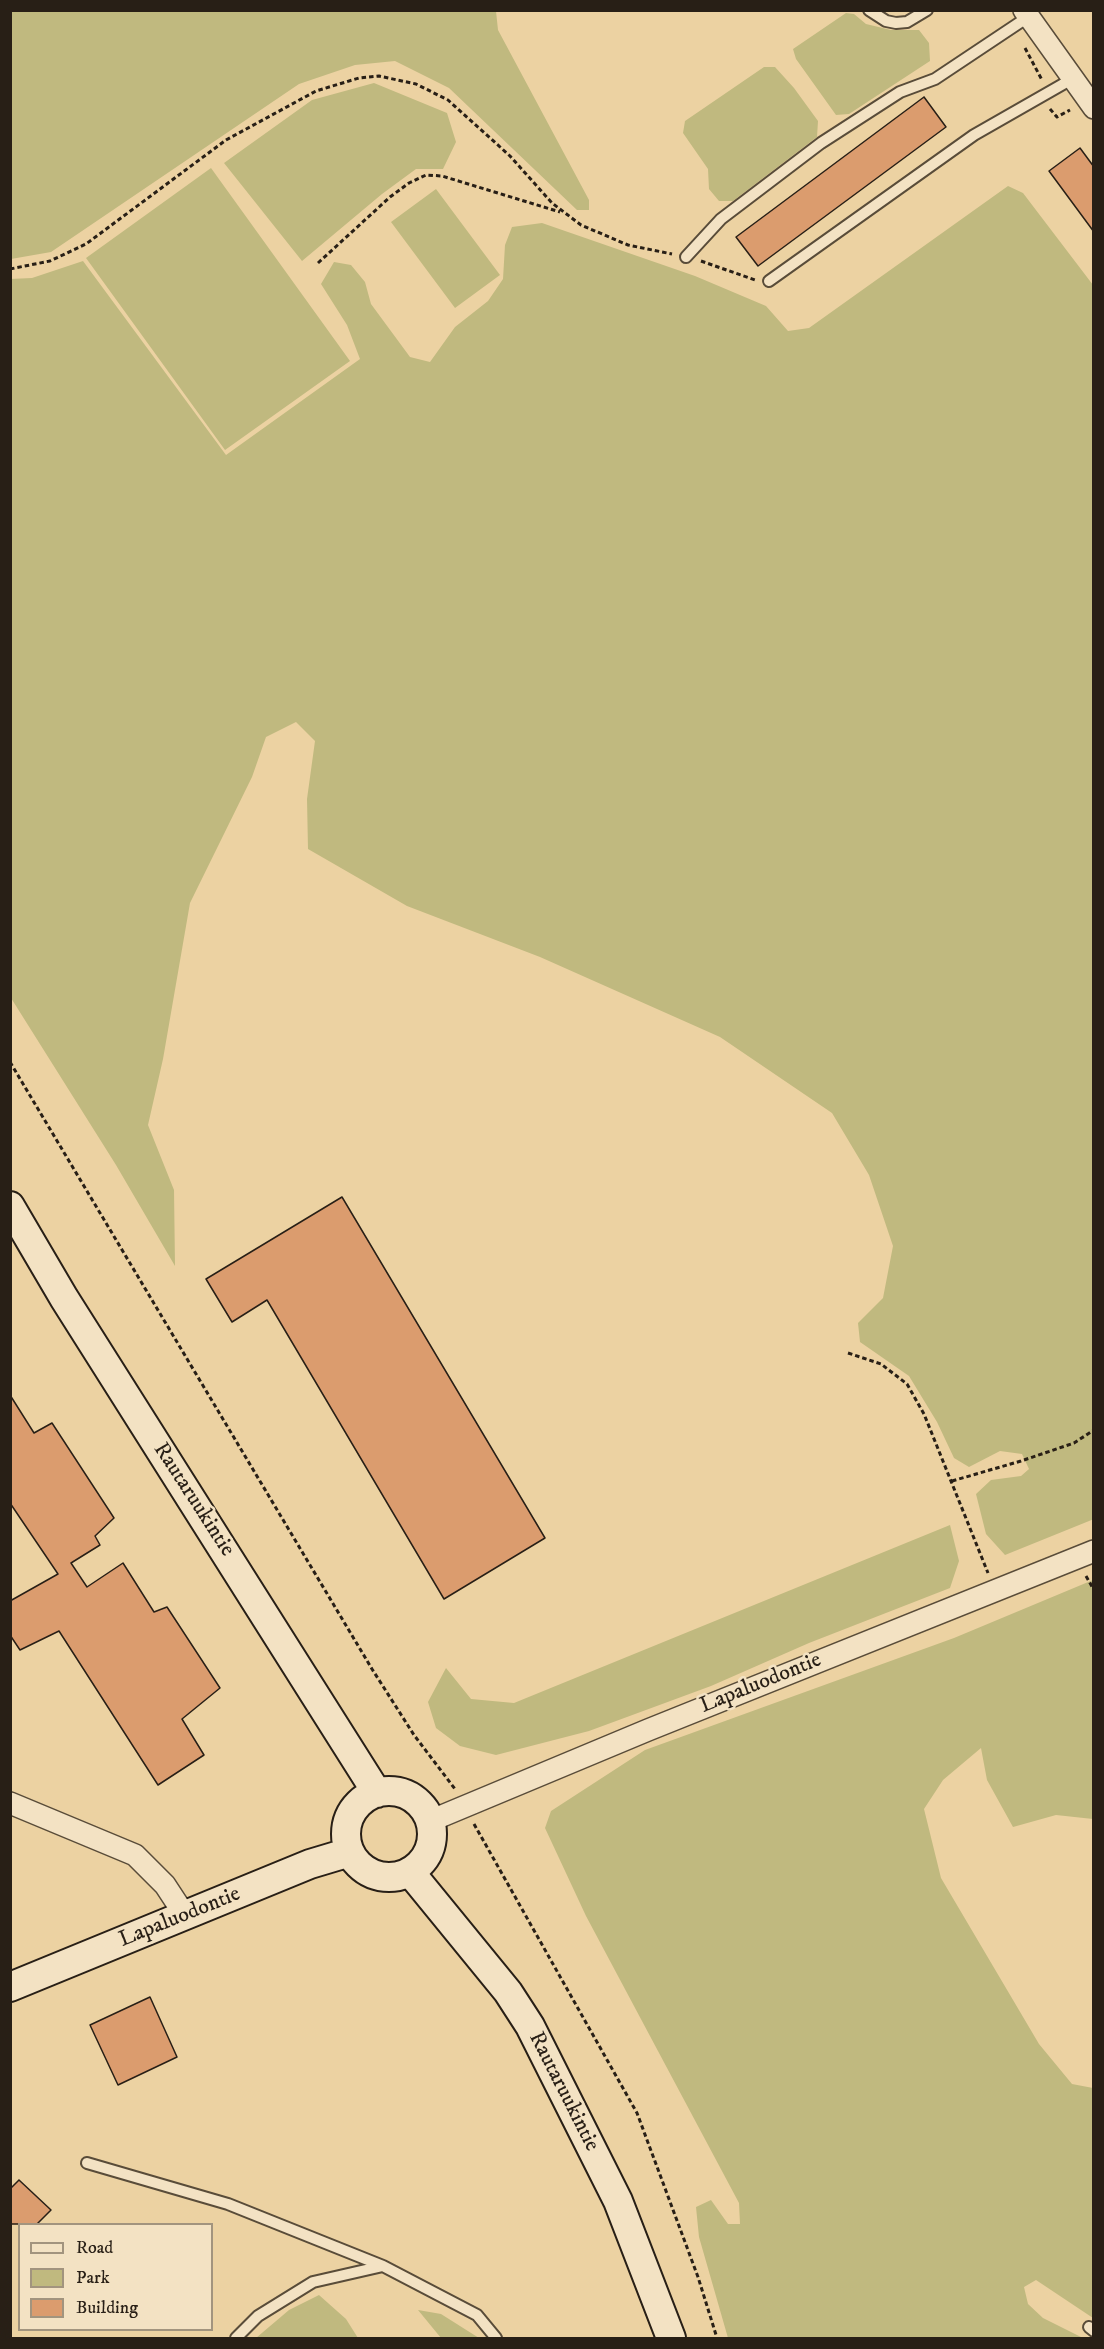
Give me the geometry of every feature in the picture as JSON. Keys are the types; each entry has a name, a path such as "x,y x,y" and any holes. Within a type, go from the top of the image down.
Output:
{"main road":[{"name":"Rautaruukintie","path":"10,1206 64,1298 377,1793"},
{"path":"377,1793 403,1794 415,1800 430,1821 432,1836 429,1850 421,1863 410,1872 397,1877 382,1877 358,1864 350,1852 346,1838 348,1824 354,1810 364,1800 377,1793"},
{"name":"Lapaluodontie","path":"10,1987 186,1917 310,1863 350,1852"},
{"name":"Rautaruukintie","path":"410,1872 508,1992 530,2026 618,2202 671,2338"}],"street":[{"path":"1026,16 1090,103"},
{"name":"Lapaluodontie","path":"430,1821 648,1730 1094,1551"},
{"path":"10,1803 135,1856 165,1885 186,1917"}],"lane":[{"path":"869,10 886,21 896,23 907,22 927,10"},
{"path":"686,257 721,219 821,143 900,92 935,79 1026,16"},
{"path":"769,281 974,135 1071,79"},
{"path":"87,2163 228,2204 383,2266 477,2315 496,2338"},
{"path":"236,2338 258,2316 313,2282 383,2266"}],"path":[{"path":"1026,16 1037,70 1051,112 1057,117 1090,103"},
{"path":"10,269 50,261 86,243 226,140 316,91 359,78 380,76 416,84 448,100 510,156 563,213"},
{"path":"318,263 390,197 409,183 426,175 442,176 563,213 597,234 628,245 686,257 746,278 769,281"},
{"path":"10,1062 360,1649 414,1736 466,1807 488,1852 590,2026 637,2113 691,2257 717,2338"},
{"path":"848,1353 881,1364 907,1384 924,1414 995,1591"},
{"path":"951,1481 1074,1443 1094,1430"}],"green space":[{"path":"11,10 496,11 498,30 589,200 589,210 577,210 449,88 395,61 355,65 299,84 51,252 11,259"},
{"path":"846,13 854,14 866,24 891,30 919,30 929,43 930,61 849,114 836,115 796,59 793,49"},
{"path":"764,67 775,67 794,88 818,121 817,137 733,201 719,201 709,189 708,169 683,133 685,121"},
{"path":"374,83 447,113 456,142 443,169 416,169 382,194 302,261 224,163 312,100"},
{"path":"211,168 350,361 225,450 86,258"},
{"path":"1008,186 1023,193 1093,285 1094,1519 1005,1555 986,1534 976,1494 991,1480 1021,1476 1029,1469 1022,1454 1000,1451 969,1467 954,1458 937,1422 909,1376 860,1342 858,1323 883,1298 893,1246 869,1175 832,1113 720,1037 540,957 407,906 308,849 307,799 315,741 296,722 266,737 252,777 190,903 163,1059 148,1125 174,1190 175,1266 116,1165 11,998 10,279 32,278 83,261 226,455 360,359 347,325 321,284 334,262 351,265 365,282 371,304 410,357 430,362 455,327 488,301 503,279 505,245 512,227 542,223 695,276 766,306 788,331 809,328"},
{"path":"436,189 500,275 455,308 391,222"},
{"path":"950,1525 959,1561 950,1588 809,1643 711,1686 589,1731 496,1755 460,1746 436,1728 428,1702 446,1668 471,1699 514,1703"},
{"path":"1093,1580 1093,1819 1056,1815 1013,1827 987,1780 981,1748 943,1780 924,1809 941,1878 1039,2044 1072,2084 1093,2088 1093,2318 1036,2280 1024,2287 1028,2304 1043,2318 1083,2338 728,2338 699,2237 696,2207 711,2200 728,2224 740,2224 739,2203 586,1916 545,1828 551,1811 645,1750 954,1638"},
{"path":"319,2295 346,2319 358,2338 256,2338 289,2310"},
{"path":"418,2310 441,2314 479,2338 441,2338"}],"building":[{"path":"924,97 946,127 758,266 736,237"},
{"path":"1080,148 1094,167 1094,232 1049,171"},
{"path":"342,1197 545,1538 444,1599 267,1300 232,1322 206,1279"},
{"path":"10,1395 34,1433 52,1423 114,1518 95,1536 100,1545 71,1563 87,1587 123,1563 154,1612 167,1607 220,1688 182,1719 204,1755 158,1785 59,1631 20,1650 10,1635 10,1601 58,1574 10,1503"},
{"path":"150,1997 177,2057 118,2085 90,2025"},
{"path":"19,2180 51,2210 38,2223 10,2224 10,2189"}]}
